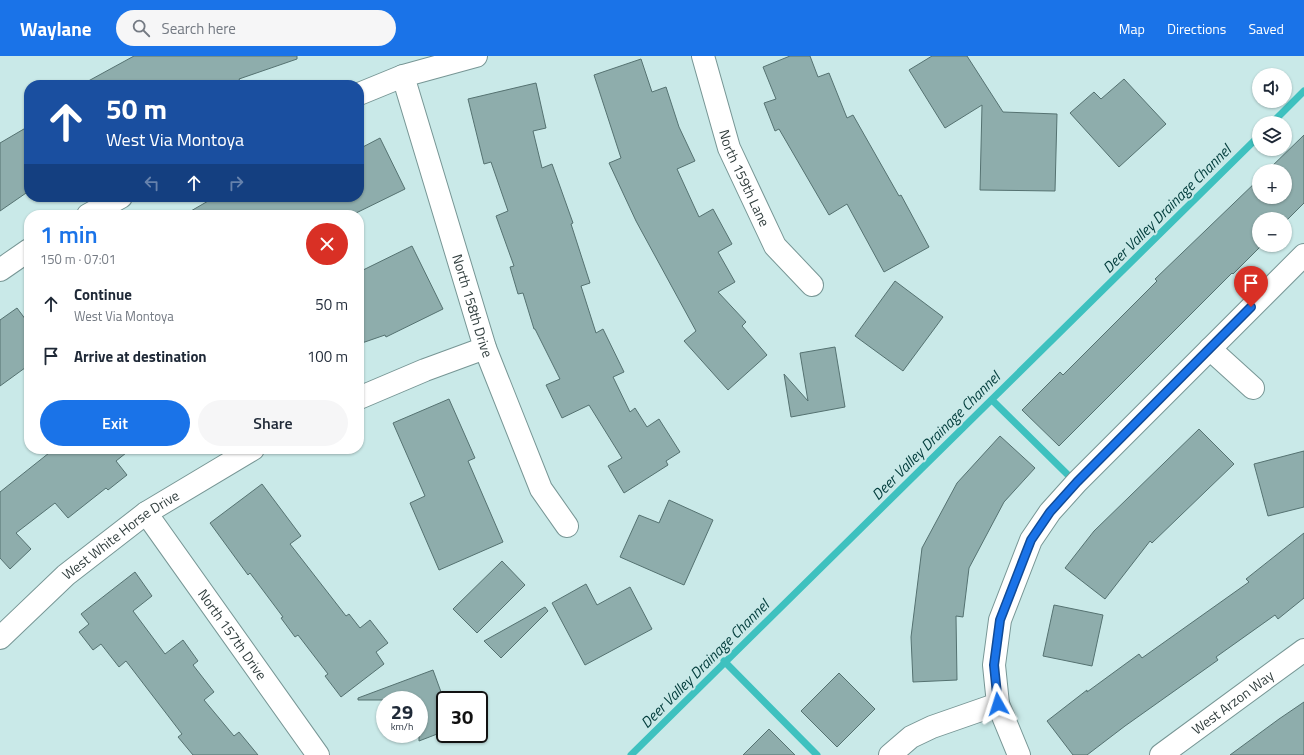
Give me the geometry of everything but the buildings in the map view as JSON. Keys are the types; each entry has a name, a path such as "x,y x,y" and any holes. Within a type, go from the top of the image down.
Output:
{"street":[{"path":"364,92 403,76 476,56"},
{"name":"North 159th Lane","path":"703,56 729,148 776,246 812,285"},
{"name":"North 158th Drive","path":"403,76 485,348 541,488 567,526"},
{"path":"97,210 112,202"},
{"path":"0,270 24,253"},
{"path":"1019,755 998,704 994,665 1000,620 1031,540 1050,512 1077,482 1304,254"},
{"path":"364,396 425,370 485,348"},
{"path":"1210,348 1253,388"},
{"name":"West White Horse Drive","path":"0,638 66,575 146,513 245,454"},
{"name":"North 157th Drive","path":"146,513 318,755"},
{"name":"West Arzon Way","path":"1161,755 1304,650"},
{"path":"890,755 911,738 932,727 998,704"}],"waterway":[{"name":"Deer Valley Drainage Channel","path":"1279,116 1304,91"},
{"name":"Deer Valley Drainage Channel","path":"631,755 1252,143"},
{"path":"992,400 1067,474"},
{"path":"724,661 817,755"}],"route":[{"path":"998,704 994,665 1000,620 1031,540 1050,512 1077,482 1251,307"}]}
